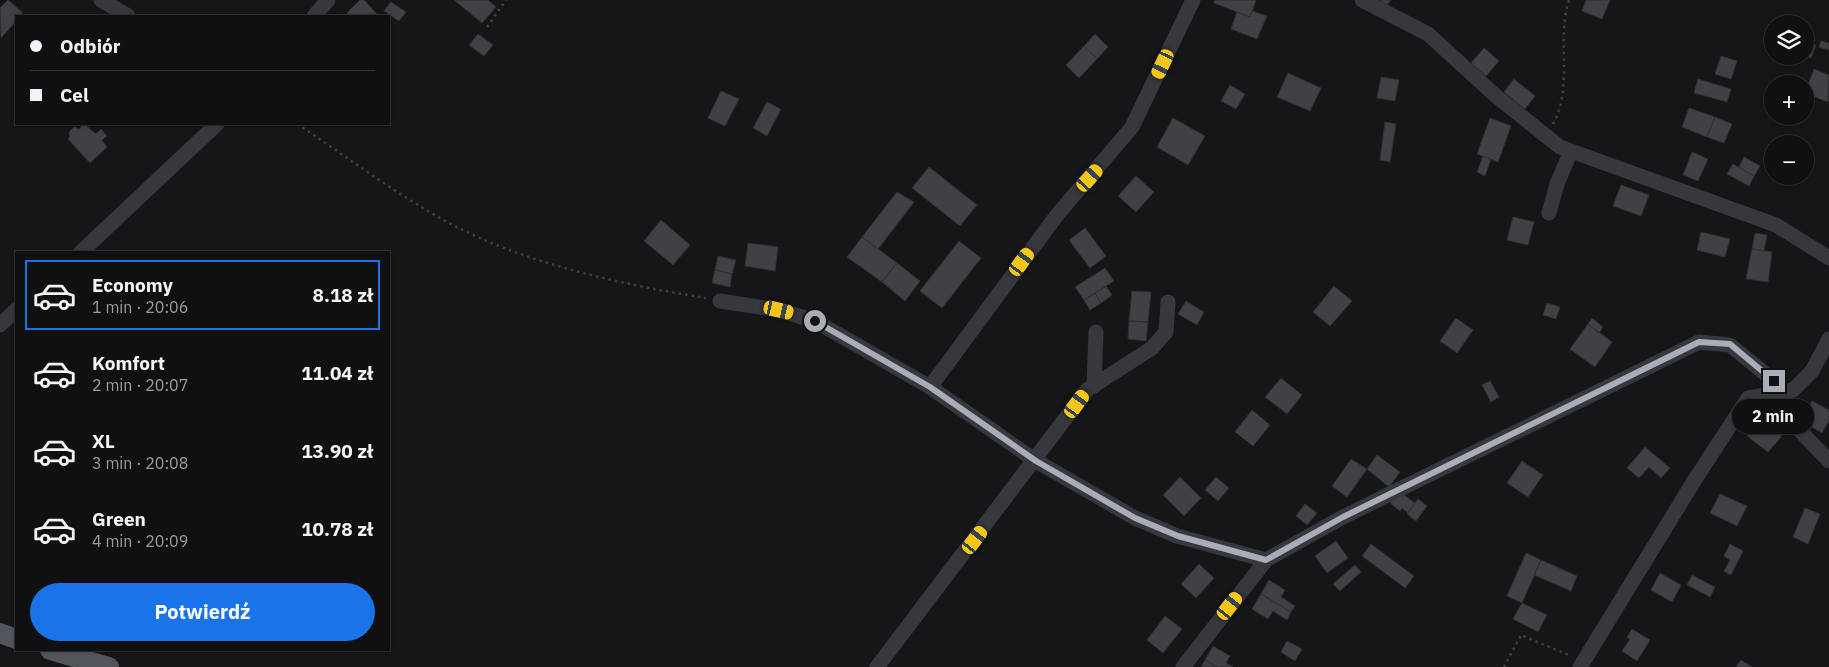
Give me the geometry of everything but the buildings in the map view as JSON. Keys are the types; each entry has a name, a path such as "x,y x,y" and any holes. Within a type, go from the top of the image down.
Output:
{"main road":[{"path":"0,634 15,639"},
{"path":"53,651 109,667"}],"street":[{"path":"101,0 126,15"},
{"path":"315,15 328,0"},
{"path":"930,387 1057,215 1132,127 1193,0"},
{"path":"1362,0 1428,34 1496,96 1560,147 1776,225 1829,258"},
{"path":"82,251 215,125"},
{"path":"1549,213 1557,184 1571,151"},
{"path":"720,301 779,310 815,321 930,387 1036,461 1157,528 1266,560"},
{"path":"877,667 1036,461 1088,390 1152,348 1166,332 1168,302"},
{"path":"0,325 15,311"},
{"path":"1094,386 1096,332"},
{"path":"1582,664 1694,481 1748,398 1777,391 1793,390 1812,371 1829,339"},
{"path":"1183,667 1266,560 1368,504 1699,342 1730,344 1774,381 1783,413 1829,461"}],"path":[{"path":"487,27 506,0"},
{"path":"1546,136 1561,108 1564,17 1569,0"},
{"path":"298,125 409,200 454,226 483,239 535,258 639,288 720,301"},
{"path":"1504,667 1521,635 1582,664"}],"route":[{"path":"815,321 930,387 1036,461 1135,518 1178,536 1266,560 1343,517 1699,342 1730,344 1774,381"}]}
